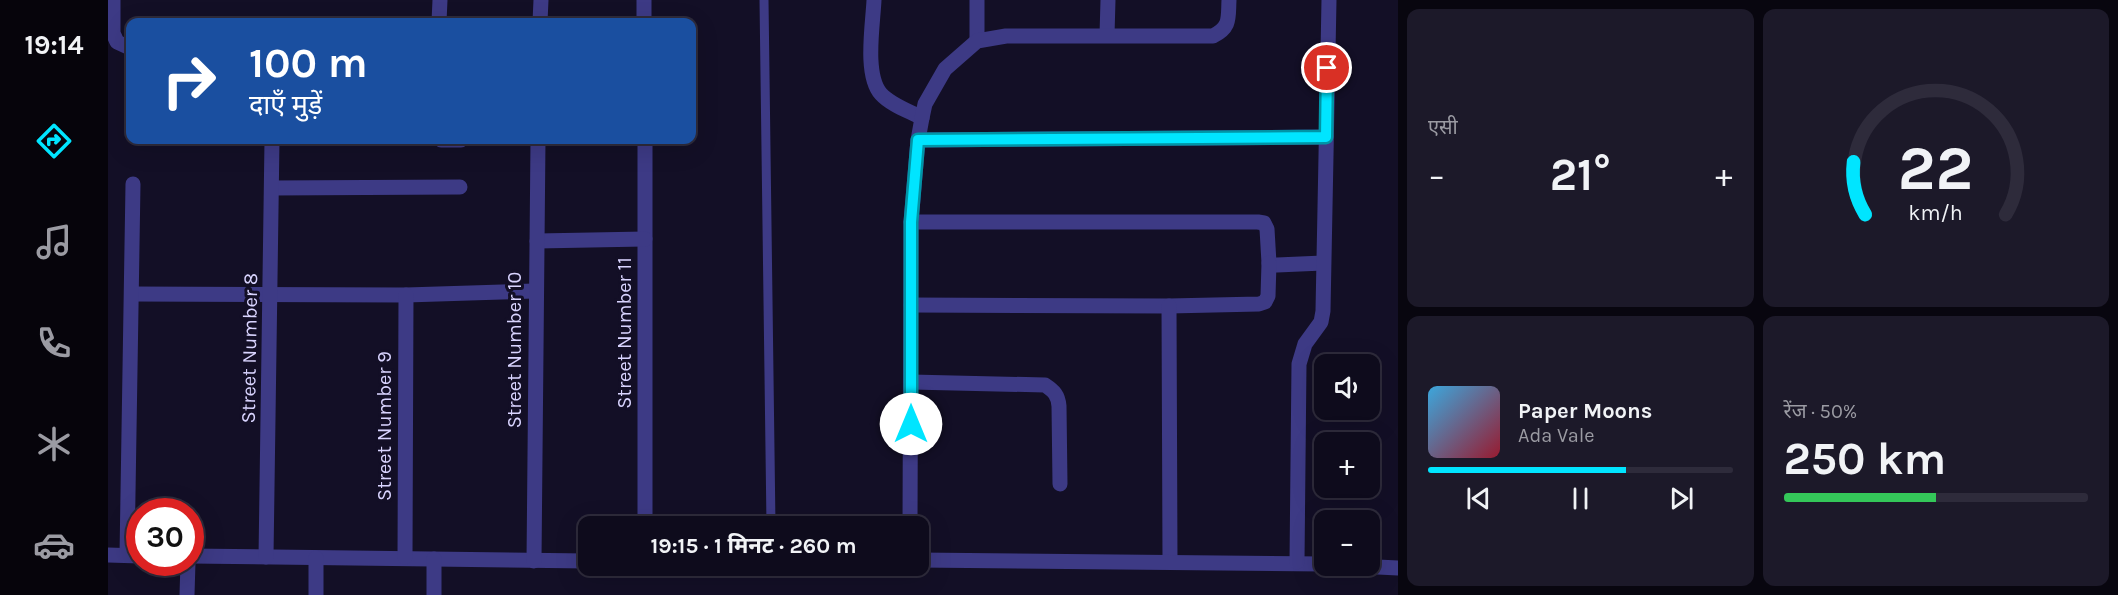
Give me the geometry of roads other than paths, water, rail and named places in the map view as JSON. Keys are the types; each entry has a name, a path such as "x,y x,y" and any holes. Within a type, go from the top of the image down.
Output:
{"street":[{"path":"112,0 113,33 117,42 126,46"},
{"path":"440,0 440,18"},
{"path":"540,18 541,0"},
{"path":"644,0 644,18"},
{"path":"874,0 872,74 880,93 922,118"},
{"path":"977,41 978,0"},
{"path":"1107,35 1108,0"},
{"path":"910,516 911,222 918,140 925,104 945,69 977,41 1006,36 1214,36 1223,31 1228,21 1229,0"},
{"path":"1297,562 1299,364 1305,345 1321,322 1323,311 1329,0"},
{"path":"918,140 1326,137"},
{"name":"Street Number 8","path":"266,557 272,295 272,144"},
{"name":"Street Number 10","path":"534,561 538,144"},
{"name":"Street Number 11","path":"645,144 645,516"},
{"path":"133,184 133,498"},
{"path":"272,188 460,186"},
{"path":"911,222 1258,222 1264,223 1266,229 1269,263 1268,296 1265,303 1169,306 911,305"},
{"path":"537,241 645,239"},
{"path":"1269,263 1277,265 1323,263"},
{"path":"132,294 406,295 536,291"},
{"name":"Street Number 9","path":"405,557 406,295"},
{"path":"1169,306 1170,561"},
{"path":"911,382 1046,385 1058,397 1060,484"},
{"path":"108,555 126,556"},
{"path":"204,556 578,561"},
{"path":"315,595 316,558"},
{"path":"434,559 434,595"},
{"path":"929,560 1314,563"},
{"path":"1380,567 1398,568"},
{"path":"187,595 188,576"}],"lane":[{"path":"764,0 771,516"}]}
